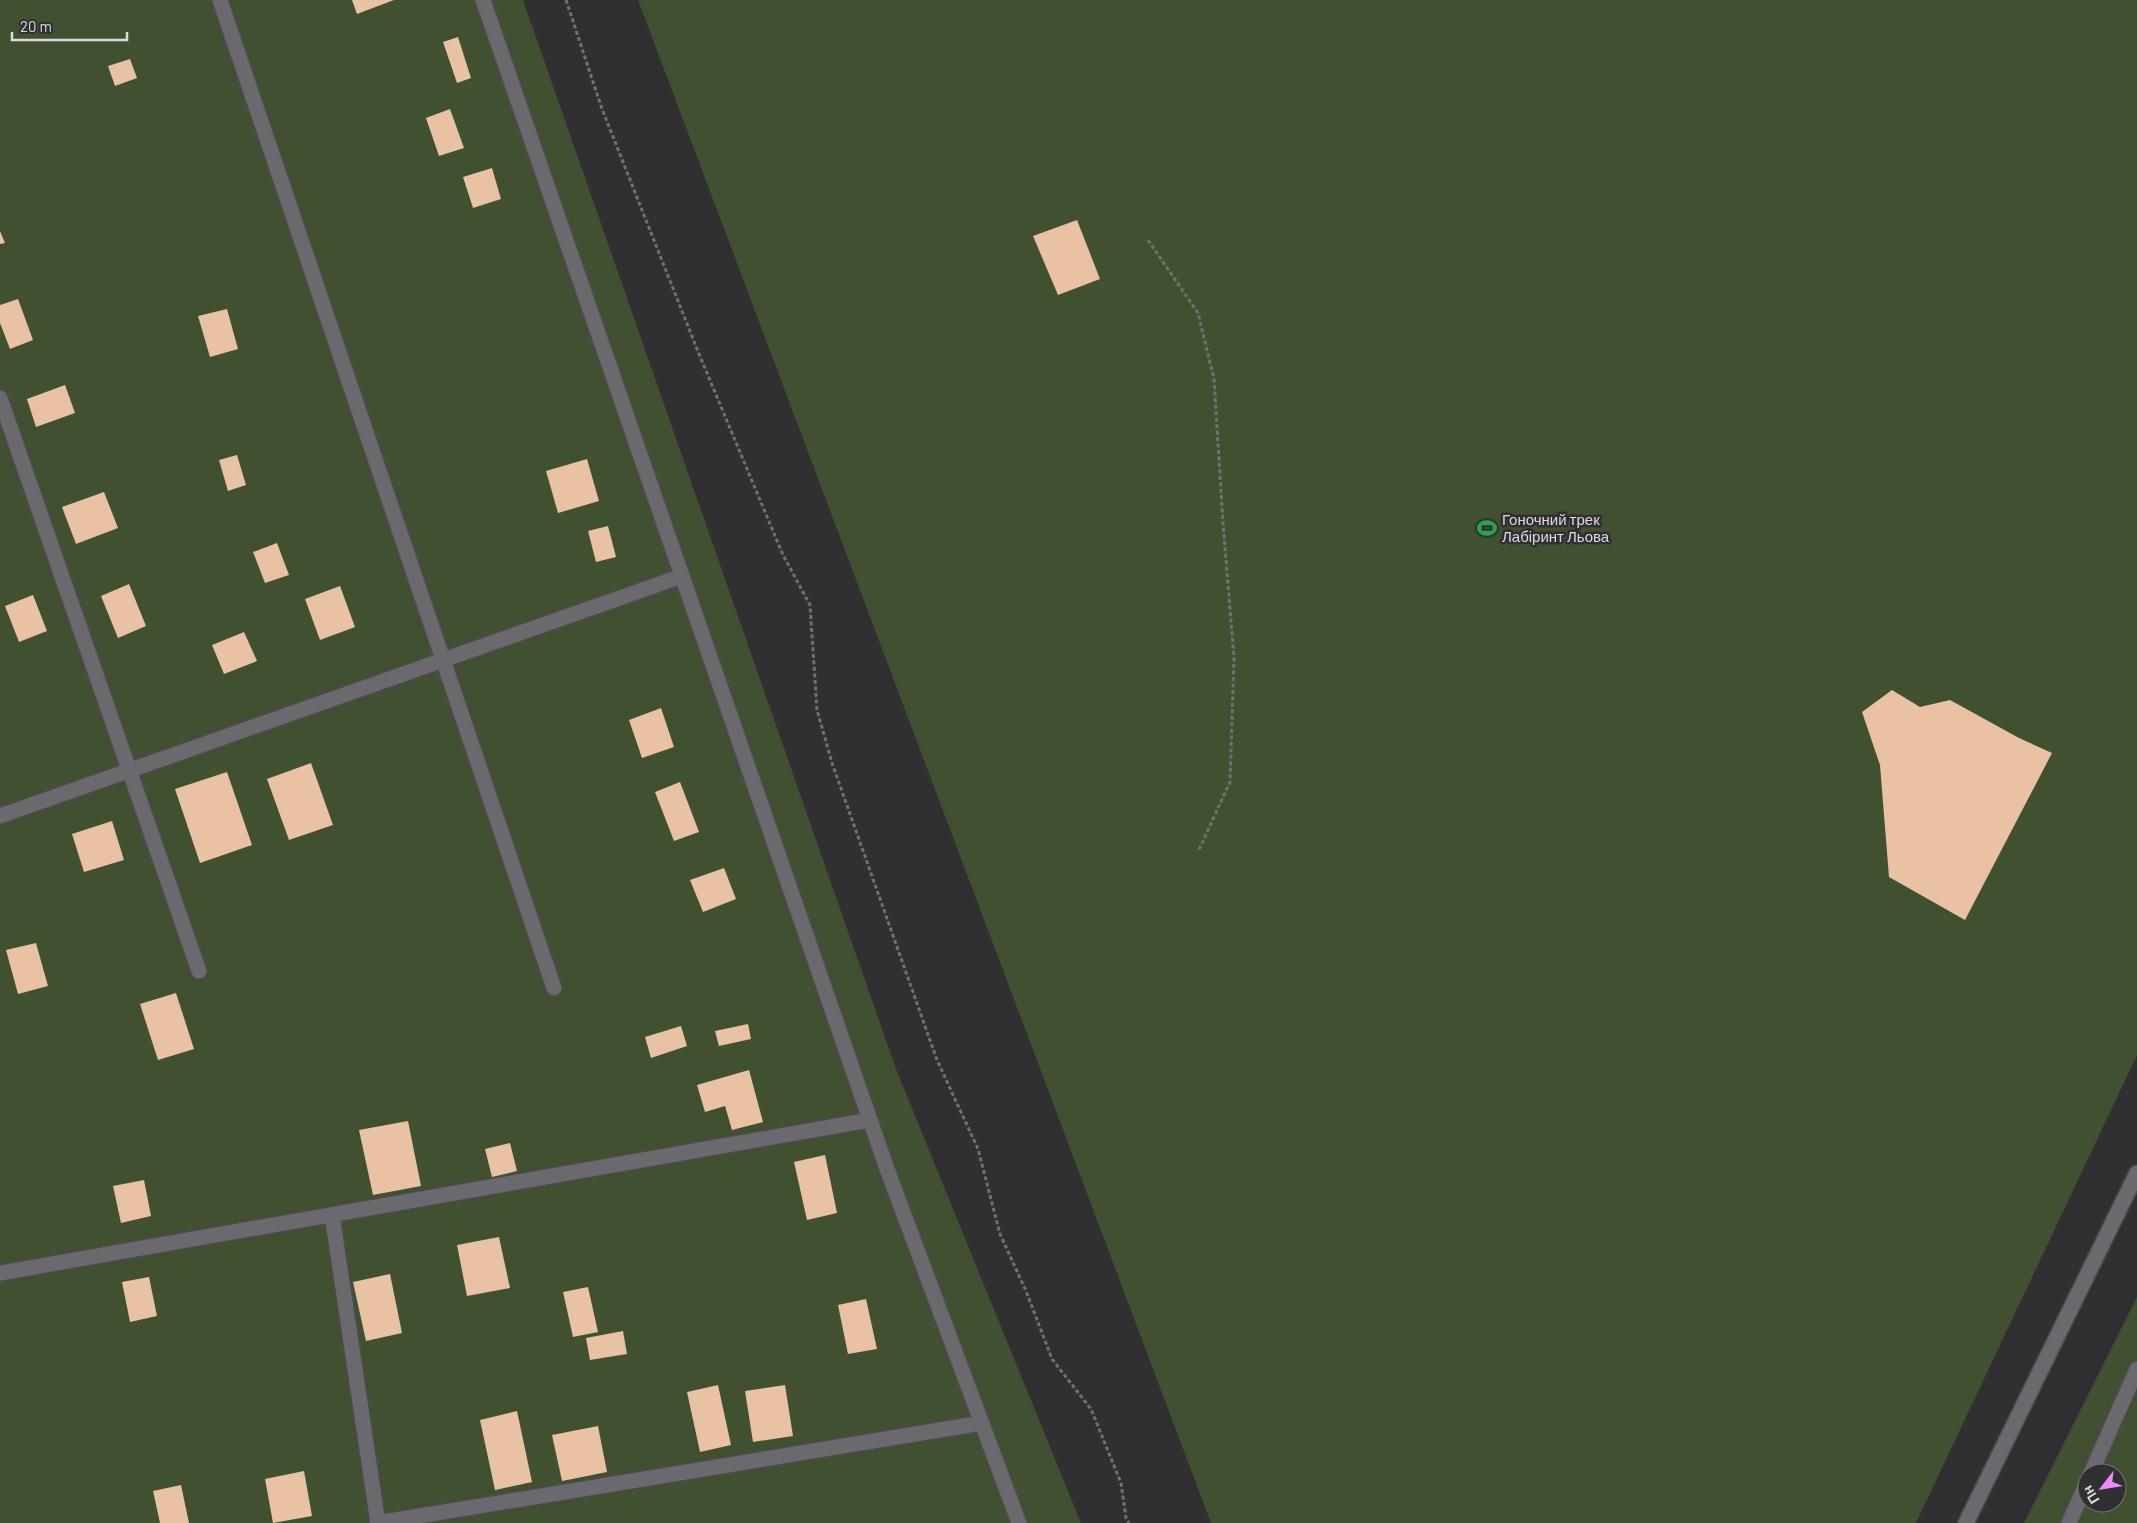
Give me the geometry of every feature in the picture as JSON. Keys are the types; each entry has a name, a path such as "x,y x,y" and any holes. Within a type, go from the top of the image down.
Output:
{"street":[{"path":"220,0 554,988"},
{"path":"483,0 870,1120 1019,1523"},
{"path":"0,398 199,971"},
{"path":"0,816 682,576"},
{"path":"0,1273 870,1120"},
{"path":"1966,1523 2137,1173"},
{"path":"332,1215 378,1523 982,1423"},
{"path":"2095,1463 2137,1369"},
{"path":"2072,1523 2077,1509"}],"path":[{"path":"566,0 602,109 699,354 783,555 810,605 817,710 832,764 937,1060 978,1149 1000,1234 1026,1291 1052,1359 1091,1409 1121,1483 1126,1518 1129,1523"},
{"path":"1148,240 1198,313 1214,379 1222,523 1234,658 1231,772 1230,782 1198,852"}],"green space":[{"path":"0,0 523,0 896,1069 1081,1523 0,1523"},
{"name":"Гоночний трек Лабіринт Льова","path":"638,0 2137,0 2137,1055 1916,1523 1211,1523"},
{"path":"2137,1297 2137,1523 2024,1523"}],"building":[{"path":"352,0 394,0 357,14"},
{"path":"458,37 471,78 457,83 443,42"},
{"path":"130,59 137,78 115,86 108,66"},
{"path":"450,109 464,148 439,156 426,118"},
{"path":"492,168 501,199 473,208 463,177"},
{"path":"1077,220 1100,279 1058,295 1033,236"},
{"path":"0,231 5,243 0,244"},
{"path":"18,299 33,340 10,349 0,323 0,305"},
{"path":"227,309 238,349 210,357 198,316"},
{"path":"65,385 75,413 36,427 27,399"},
{"path":"237,455 246,485 228,491 219,460"},
{"path":"587,459 599,501 558,513 546,471"},
{"path":"104,492 118,528 76,544 62,507"},
{"path":"608,526 616,557 596,562 588,531"},
{"path":"277,543 289,575 265,583 253,552"},
{"path":"129,584 146,626 118,638 101,596"},
{"path":"340,586 355,627 320,640 305,599"},
{"path":"33,595 47,631 19,642 5,606"},
{"path":"244,632 257,661 224,674 212,645"},
{"path":"1892,690 1920,707 1950,700 2019,738 2052,753 1965,920 1889,877 1880,765 1862,712"},
{"path":"661,708 674,747 642,758 629,720"},
{"path":"311,763 333,825 289,840 267,779"},
{"path":"227,772 252,845 200,863 175,789"},
{"path":"680,782 699,832 674,841 655,792"},
{"path":"112,821 124,860 84,872 72,834"},
{"path":"724,868 736,899 703,912 690,880"},
{"path":"36,943 48,986 18,994 6,950"},
{"path":"176,993 194,1049 158,1060 140,1004"},
{"path":"748,1024 751,1039 719,1046 715,1031"},
{"path":"681,1026 687,1046 651,1058 645,1037"},
{"path":"749,1070 763,1122 732,1130 725,1106 705,1112 697,1085"},
{"path":"408,1121 421,1186 373,1195 359,1130"},
{"path":"510,1143 517,1171 492,1177 485,1149"},
{"path":"825,1155 837,1213 807,1220 794,1162"},
{"path":"144,1180 151,1216 121,1223 113,1186"},
{"path":"499,1237 510,1288 467,1296 457,1245"},
{"path":"390,1274 402,1333 366,1341 353,1282"},
{"path":"149,1277 157,1316 130,1322 122,1282"},
{"path":"588,1287 598,1332 573,1337 563,1292"},
{"path":"866,1299 877,1349 848,1354 838,1305"},
{"path":"623,1331 627,1354 590,1360 586,1338"},
{"path":"718,1385 731,1445 700,1452 687,1392"},
{"path":"785,1385 793,1436 753,1442 745,1391"},
{"path":"517,1411 532,1482 495,1490 480,1420"},
{"path":"598,1426 607,1472 562,1481 552,1435"},
{"path":"304,1471 312,1516 273,1523 265,1479"},
{"path":"181,1485 189,1523 160,1523 153,1491"}],"place":[{"name":"Гоночний трек Лабіринт Льова","path":"1487,528"}]}
